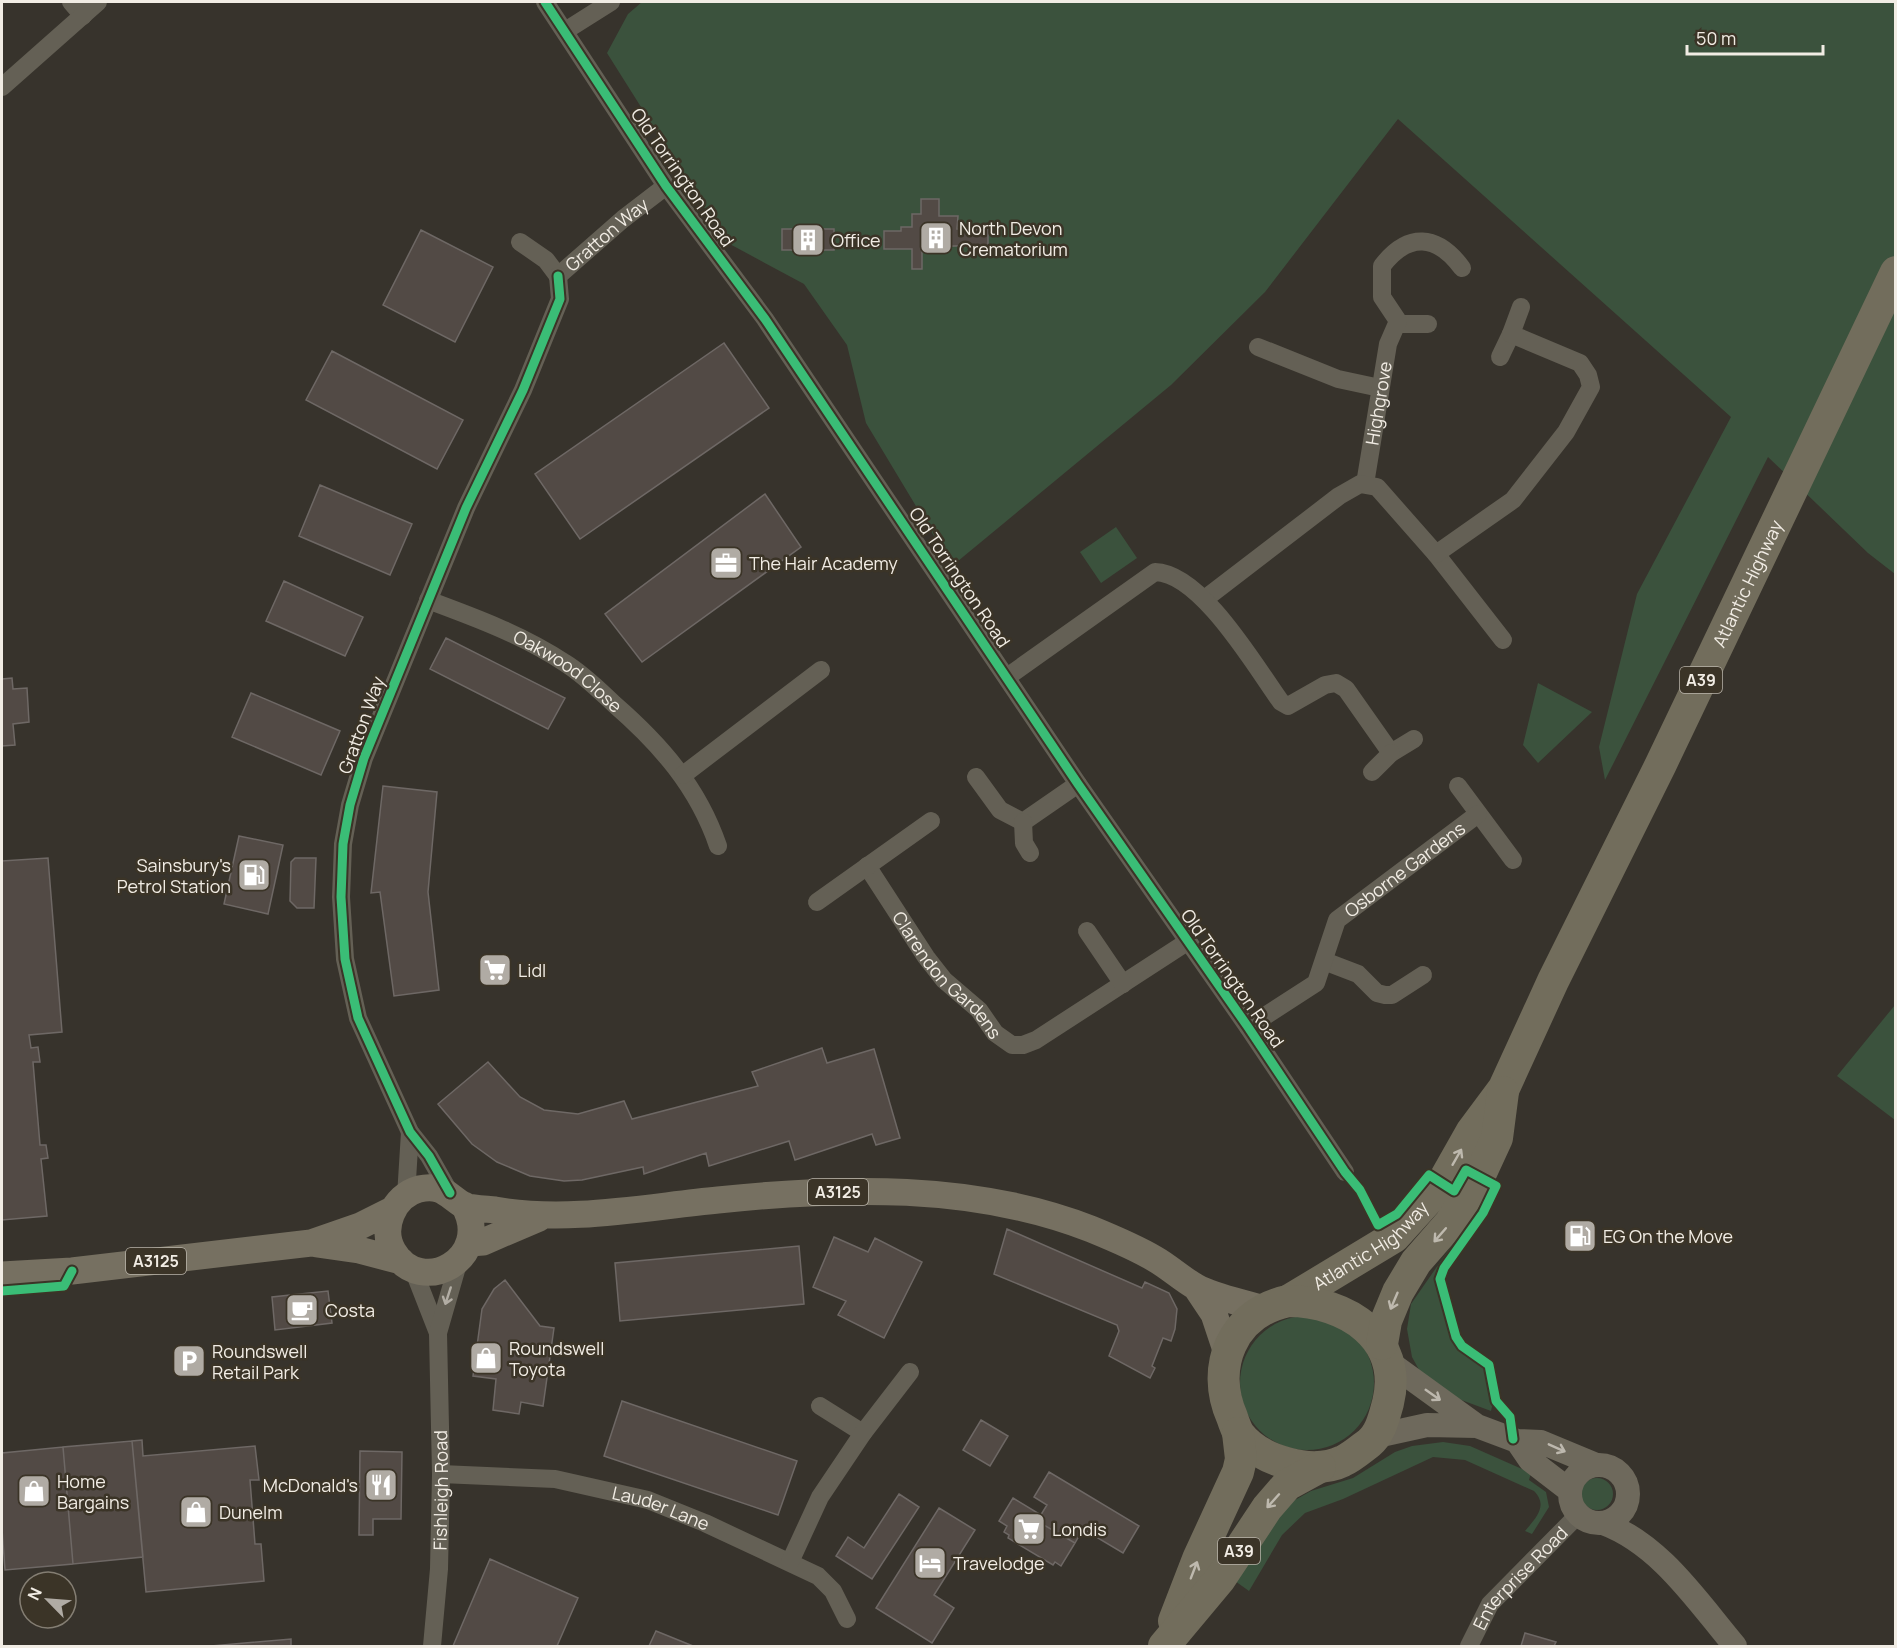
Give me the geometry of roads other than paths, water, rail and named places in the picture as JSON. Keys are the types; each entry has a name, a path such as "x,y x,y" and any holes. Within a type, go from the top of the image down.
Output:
{"highway":[{"name":"Atlantic Highway","path":"1275,1305 1394,1237 1442,1184 1472,1131 1504,1088 1553,981 1661,764 1896,272"},
{"name":"Atlantic Highway","path":"1386,1353 1386,1321 1398,1292 1416,1262 1450,1223 1479,1177 1497,1137 1504,1088"},
{"path":"1300,1301 1336,1309 1358,1321 1386,1353 1391,1390 1377,1436 1342,1462 1320,1467 1302,1466 1257,1450 1238,1433 1223,1392 1227,1353 1243,1325 1275,1305 1300,1301"},
{"name":"A39","path":"1165,1645 1198,1559 1238,1472 1241,1459 1238,1433"},
{"name":"A39","path":"1165,1645 1220,1579 1267,1508 1287,1485 1320,1467"}],"main road":[{"path":"428,1188 457,1199 471,1224 464,1251 441,1271 428,1272 407,1265 392,1249 388,1236 388,1222 400,1202 428,1188"},
{"name":"A3125","path":"457,1199 543,1216 833,1191 922,1192 976,1198 1034,1210 1088,1228 1155,1259 1196,1287 1275,1305"},
{"name":"A3125","path":"2,1275 72,1271 311,1243 360,1226 400,1202"},
{"name":"A3125","path":"464,1251 543,1216"},
{"name":"A3125","path":"311,1243 359,1250 407,1265"},
{"name":"A3125","path":"1196,1287 1214,1314 1227,1353"},
{"path":"1386,1353 1477,1426 1517,1441 1541,1442 1594,1464 1605,1465 1622,1475 1647,1546"},
{"path":"1377,1436 1427,1425 1477,1426"},
{"path":"1517,1441 1530,1460 1569,1490"},
{"path":"1594,1464 1578,1473 1569,1490 1572,1508 1578,1515 1594,1523 1603,1523 1625,1531 1647,1546 1735,1647"},
{"path":"1603,1523 1621,1513 1628,1494"}],"street":[{"path":"71,2 83,16"},
{"path":"2,87 98,2"},
{"name":"Old Torrington Road","path":"545,2 666,186 765,319 1078,784 1248,1027 1345,1172"},
{"path":"565,31 611,2"},
{"name":"Gratton Way","path":"457,1199 410,1132 358,1018 345,959 341,886 343,844 361,767 466,508 523,390 560,299 558,276 623,219 666,186"},
{"path":"520,242 546,260 558,276"},
{"path":"1428,324 1397,324 1382,297 1380,281 1383,266 1391,254 1411,242 1435,243 1450,251 1462,268"},
{"path":"1500,357 1521,307"},
{"name":"Highgrove","path":"1365,484 1388,344 1397,324"},
{"path":"1437,554 1513,500 1566,432 1591,387 1588,375 1580,363 1511,334"},
{"path":"1258,347 1338,379 1380,388"},
{"path":"1206,598 1350,488 1365,484 1377,487 1437,554 1503,639"},
{"path":"1007,677 1155,572 1167,572 1206,598 1281,702 1288,706 1325,685 1336,683 1346,689 1391,753"},
{"name":"Oakwood Close","path":"428,600 501,629 566,663 644,730 683,775 708,817 718,846"},
{"path":"683,775 821,670"},
{"path":"1372,772 1391,753 1414,739"},
{"path":"976,777 1000,810 1023,822"},
{"path":"1023,822 1078,784"},
{"name":"Osborne Gardens","path":"1458,786 1512,860"},
{"name":"Osborne Gardens","path":"1248,1027 1316,983 1336,920 1478,813"},
{"path":"817,902 931,820"},
{"path":"1023,822 1024,843 1030,853"},
{"name":"Clarendon Gardens","path":"867,866 930,963 944,980 979,1010 1003,1040 1012,1045 1023,1045 1036,1040 1077,1011 1187,942"},
{"path":"1087,931 1123,984"},
{"path":"1324,961 1358,974 1377,993 1385,995 1392,995 1423,975"},
{"name":"Gratton Way","path":"400,1202 410,1132"},
{"name":"Fishleigh Road","path":"432,1647 439,1569 441,1474 438,1333 464,1251"},
{"name":"Fishleigh Road","path":"407,1265 438,1333"},
{"path":"790,1562 820,1497 862,1433 910,1372"},
{"path":"820,1406 862,1433"},
{"name":"Lauder Lane","path":"441,1474 555,1479 605,1488 648,1500 696,1519 818,1576 833,1592 847,1619"},
{"name":"Enterprise Road","path":"1469,1647 1490,1604 1578,1515"}],"place":[{"name":"North Devon Crematorium","path":"936,238"},
{"name":"Office","path":"808,240"},
{"name":"The Hair Academy","path":"726,563"},
{"name":"Sainsbury's Petrol Station","path":"254,875"},
{"name":"Lidl","path":"495,970"},
{"name":"EG On the Move","path":"1580,1236"},
{"name":"Costa","path":"302,1310"},
{"name":"Roundswell Toyota","path":"486,1358"},
{"name":"Roundswell Retail Park","path":"189,1361"},
{"name":"McDonald's","path":"381,1485"},
{"name":"Home Bargains","path":"34,1491"},
{"name":"Dunelm","path":"196,1512"},
{"name":"Londis","path":"1029,1529"},
{"name":"Travelodge","path":"930,1563"}]}
